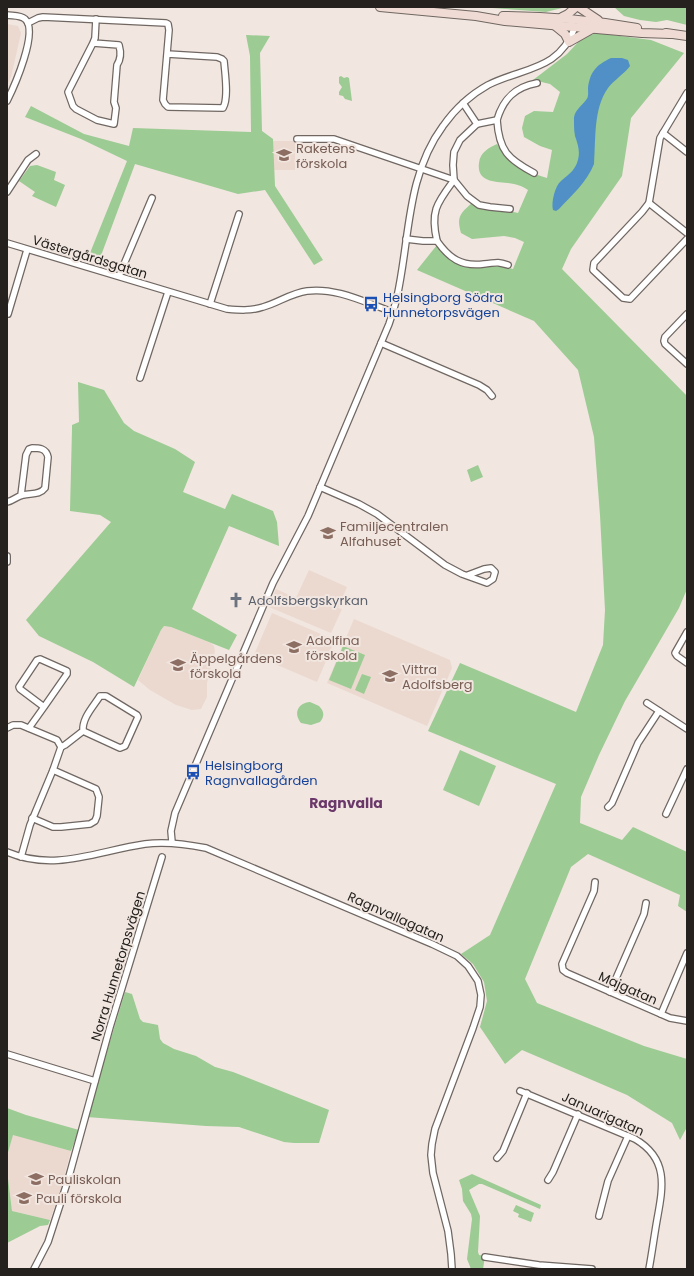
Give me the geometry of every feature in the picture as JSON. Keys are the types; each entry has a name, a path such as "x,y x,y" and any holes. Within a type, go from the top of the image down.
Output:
{"main road":[{"path":"380,7 476,16 561,18 594,29 671,34"},
{"path":"561,18 578,8 599,21"},
{"path":"476,16 505,21 553,25 599,21 687,36"},
{"path":"553,25 565,34 569,42 594,29"}],"street":[{"path":"7,15 21,17 28,23 29,35 19,74 7,101"},
{"path":"28,23 43,17 166,23 168,26 167,54 163,100 165,104 168,107 223,108 226,104 226,95 224,62 222,59 217,57 167,54"},
{"path":"93,43 119,45 120,62 118,65 114,102 116,108 114,124 97,120 72,106 68,92 95,38 96,19"},
{"path":"172,842 171,831 176,813 273,583 293,547 320,487 381,344 393,312 397,298 412,198 420,169 430,147 443,126 463,103 490,85 547,62 556,56 569,42 576,23"},
{"path":"534,173 522,166 506,153 498,135 497,120 503,104 511,94 526,85 537,83"},
{"path":"687,93 658,144 649,203 594,264 593,268 594,271 623,298 630,299 687,239"},
{"path":"463,103 477,124"},
{"path":"497,120 477,124 460,140 454,152 454,180 440,199 433,222 437,241 445,252 455,260 473,265 497,261 508,265"},
{"path":"663,133 687,152"},
{"path":"298,139 334,139 454,180 467,196 479,204 490,207 510,209"},
{"path":"7,192 28,160 36,154"},
{"path":"119,276 152,198"},
{"path":"649,203 687,233"},
{"path":"210,304 239,214"},
{"path":"406,239 437,241"},
{"name":"Västergårdsgatan","path":"7,243 168,292 227,308 250,310 264,307 295,293 307,290 321,290 338,293 393,312"},
{"path":"8,314 26,250"},
{"path":"140,378 168,292"},
{"path":"687,314 665,337 664,341 665,344 687,364"},
{"path":"381,344 479,385 487,390 492,396"},
{"path":"7,502 12,501 21,495 40,492 45,488 48,457 44,450 32,448 27,451 21,495"},
{"path":"320,487 378,514 440,562 468,575"},
{"path":"7,556 7,562"},
{"path":"687,632 675,653 676,656 687,663"},
{"path":"29,728 44,707 67,674 67,671 40,659 37,660 19,687 20,690 44,707"},
{"path":"103,695 138,715 123,748 93,737 83,731 82,726 84,720 100,696 103,695"},
{"path":"647,703 687,729"},
{"path":"608,807 612,803 638,742 659,711"},
{"path":"7,728 16,724 29,728 56,740 61,747"},
{"path":"21,857 32,818 53,770 61,747 83,731"},
{"path":"666,814 687,769"},
{"path":"32,818 53,827 90,824 95,821 99,797 96,789 53,770"},
{"name":"Ragnvallagatan","path":"7,852 34,860 58,861 146,844 172,842 197,846 216,852 328,899 457,956 465,962 473,972 480,991 480,1007 435,1129 431,1155 433,1173 450,1243 452,1269"},
{"name":"Norra Hunnetorpsvägen","path":"34,1269 48,1242 68,1180 95,1081 162,857"},
{"name":"Majgatan","path":"595,882 594,891 562,964 562,968 567,974 661,1014 677,1020 687,1021"},
{"path":"610,992 644,914 646,903"},
{"path":"661,1014 687,953"},
{"path":"7,1054 95,1081"},
{"name":"Januarigatan","path":"520,1091 628,1136 642,1143 649,1149 658,1163 662,1176 662,1194 649,1269"},
{"path":"496,1158 503,1151 527,1093"},
{"path":"548,1180 553,1172 578,1114"},
{"path":"599,1216 608,1181 628,1136"},
{"path":"485,1257 539,1267 592,1269"}],"shaded area":[{"path":"7,24 18,26 21,33 11,77 7,85"},
{"name":"Raketens förskola","path":"273,141 295,141 295,170 272,170"},
{"path":"309,570 347,587 338,608 342,609 331,633 269,607 276,589 296,598"},
{"name":"Adolfina förskola","path":"272,613 335,640 317,682 254,655"},
{"name":"Vittra Adolfsberg","path":"354,619 450,660 452,668 427,726 327,683"},
{"name":"Äppelgårdens förskola","path":"164,626 171,627 211,643 214,646 215,651 207,683 207,697 201,709 192,710 176,705 150,690 138,680"},
{"name":"Pauliskolan","path":"13,1134 71,1151 61,1188 50,1220 12,1211 7,1170 7,1156"}],"green space":[{"path":"478,7 566,7 546,12"},
{"path":"614,7 687,7 687,25 667,20 656,22 640,20 624,16"},
{"path":"597,33 651,40 684,53 631,118 622,176 571,249 562,269 687,396 687,589 679,608 625,701 599,755 581,797 580,823 622,840 633,827 687,852 687,912 678,906 680,895 588,854 571,867 525,979 537,1003 644,1046 687,1059 687,1127 680,1140 672,1123 627,1095 522,1050 505,1064 480,1027 487,1001 484,982 473,964 461,954 490,935 556,784 428,731 460,663 576,712 603,645 605,610 594,437 578,370 534,321 417,270 437,245 445,255 457,263 498,265 513,269 524,242 515,238 504,236 472,239 461,233 459,223 460,215 472,203 518,213 528,190 516,184 496,182 485,179 479,170 481,156 485,151 497,144 513,162 525,170 547,178 552,150 540,146 524,137 522,128 525,116 534,111 553,112 560,92 550,84 533,80 567,54 583,37"},
{"path":"246,35 270,36 260,53 262,131 273,139 275,186 323,260 314,265 265,190 238,194 135,164 99,261 88,258 127,161 81,139 25,117 31,106 84,134 129,146 133,128 251,132 250,56"},
{"path":"341,76 344,78 349,78 352,101 339,95 342,87 339,83 339,77"},
{"path":"37,165 56,172 54,180 65,185 56,207 32,196 35,192 19,181 30,166"},
{"path":"78,382 104,390 124,423 134,431 175,449 195,462 183,492 225,509 232,494 273,511 277,522 279,546 229,526 192,609 237,635 229,650 171,627 164,626 134,687 93,662 39,636 26,620 111,522 100,515 70,511 72,425 79,422"},
{"path":"478,465 483,477 471,482 467,470"},
{"path":"343,646 365,655 351,689 329,680"},
{"path":"362,674 371,677 364,694 355,690"},
{"path":"310,702 319,706 323,714 323,718 320,722 311,725 301,723 297,716 300,706"},
{"path":"460,750 496,766 479,806 443,790"},
{"path":"125,992 132,994 140,1019 143,1022 158,1025 160,1039 163,1043 174,1049 196,1056 215,1067 233,1072 329,1110 319,1143 284,1142 239,1127 87,1117"},
{"path":"7,1108 79,1130 71,1151 13,1135 7,1156"},
{"path":"7,1170 12,1211 50,1220 48,1225 40,1226 7,1243"},
{"path":"472,1174 541,1205 540,1209 482,1184 479,1184 469,1190 480,1216 478,1252 479,1255 485,1256 483,1269 471,1269 467,1259 472,1219 471,1214 463,1201 462,1189 459,1180"},
{"path":"516,1205 534,1213 531,1222 518,1217 519,1214 513,1211"}],"water":[{"path":"611,58 622,58 628,60 630,66 613,82 603,96 596,125 594,164 587,177 578,188 559,209 556,211 553,210 555,190 559,183 576,166 579,156 579,149 574,130 575,114 588,97 589,82 592,73 601,63"}],"place":[{"name":"Raketens förskola","path":"284,155"},
{"name":"Helsingborg Södra Hunnetorpsvägen","path":"371,304"},
{"name":"Familjecentralen Alfahuset","path":"328,533"},
{"name":"Adolfsbergskyrkan","path":"236,600"},
{"name":"Adolfina förskola","path":"294,647"},
{"name":"Äppelgårdens förskola","path":"178,665"},
{"name":"Vittra Adolfsberg","path":"390,676"},
{"name":"Helsingborg Ragnvallagården","path":"193,772"},
{"name":"Pauliskolan","path":"36,1179"},
{"name":"Pauli förskola","path":"24,1198"}],"district":[{"name":"Ragnvalla","path":"346,803"}]}
